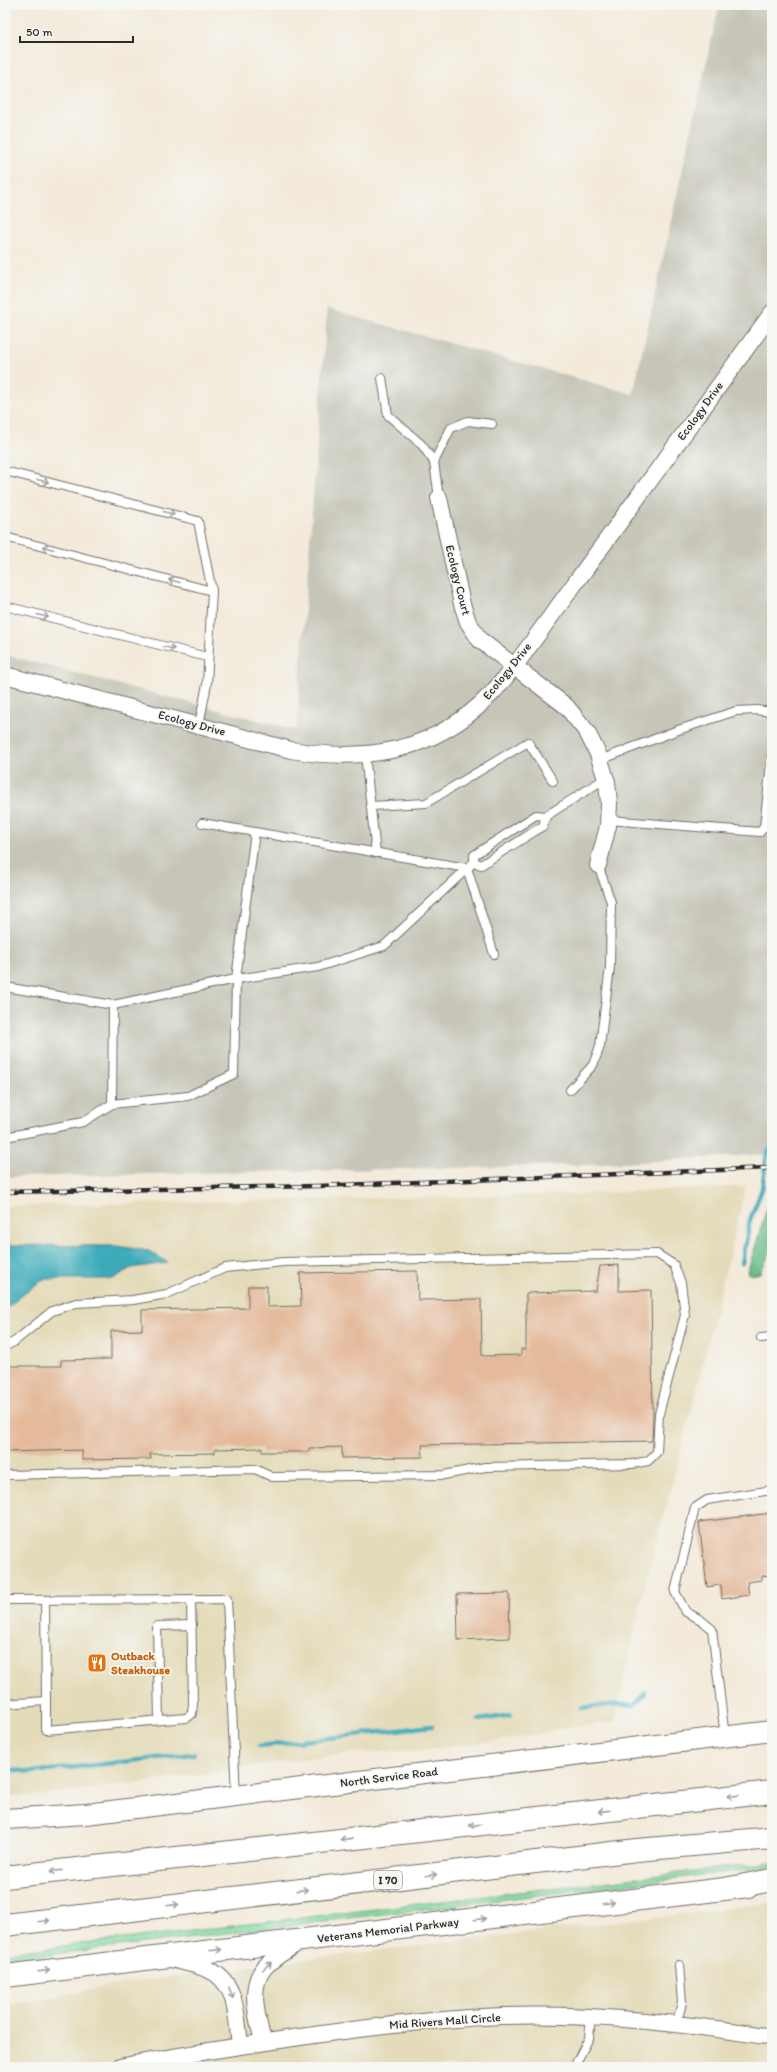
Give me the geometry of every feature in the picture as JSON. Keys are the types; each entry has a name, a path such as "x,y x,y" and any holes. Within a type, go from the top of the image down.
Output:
{"main road":[{"path":"5,1877 772,1792"},
{"name":"I 70","path":"5,1925 636,1850 772,1838"},
{"path":"5,1867 32,1873"},
{"path":"730,1888 772,1880"},
{"name":"Veterans Memorial Parkway","path":"5,1976 772,1884"}],"street":[{"name":"Ecology Drive","path":"5,675 291,750 338,756 365,755 401,748 421,742 447,729 490,695 514,667 772,314"},
{"name":"Ecology Court","path":"439,498 462,604 468,622 480,640 566,706 587,732 600,760 606,778 609,820 598,864"},
{"name":"North Service Road","path":"5,1819 86,1814 772,1731"},
{"path":"263,2042 256,2007 255,1987 260,1974 266,1966 302,1940"},
{"path":"164,1957 208,1969 224,1979 232,1993 240,2045"},
{"name":"Mid Rivers Mall Circle","path":"120,2067 240,2045 377,2026 504,2016 591,2017 677,2023 772,2036"}],"lane":[{"path":"382,378 388,414 422,444 434,462 439,498"},
{"path":"434,462 451,428 468,421 492,424"},
{"path":"5,471 198,521 212,591 207,657 207,684 199,725"},
{"path":"5,537 212,591"},
{"path":"5,606 207,657"},
{"path":"600,760 678,730 736,711 756,710 772,712"},
{"path":"371,806 426,803 528,742 552,781"},
{"path":"609,820 760,832 764,827 772,754"},
{"path":"365,755 376,853"},
{"path":"5,988 113,1005 236,979 318,967 384,946 474,862 474,855 536,815 546,816 606,778"},
{"path":"474,862 481,865 543,826 546,816"},
{"path":"202,823 467,868"},
{"path":"5,1137 83,1122 112,1104 188,1096 234,1074 236,979 255,832"},
{"path":"570,1090 593,1065 600,1046 610,967 611,902 598,864"},
{"path":"467,868 494,954"},
{"path":"112,1104 113,1005"},
{"path":"5,1346 14,1342 52,1311 76,1303 133,1300 167,1294 225,1268 284,1262 657,1254 674,1265 681,1283 685,1315 660,1414 657,1452 648,1461 632,1464 485,1467 444,1475 272,1477 256,1469 5,1475"},
{"path":"761,1338 772,1337"},
{"path":"725,1736 712,1629 701,1620 686,1612 674,1592 695,1508 707,1500 772,1490"},
{"path":"45,1600 46,1730 186,1718 192,1714 191,1599"},
{"path":"5,1600 227,1599 236,1796"},
{"path":"159,1720 157,1626 192,1625"},
{"path":"5,1704 46,1701"},
{"path":"677,2023 682,2002 679,1965"},
{"path":"574,2067 589,2038 591,2017"}],"shaded area":[{"path":"719,5 772,5 772,1154 588,1165 5,1177 5,655 296,730 327,309 633,394"},
{"path":"746,1186 694,1400 644,1591 615,1722 569,1727 513,1739 412,1751 351,1753 264,1764 193,1776 31,1796 5,1795 5,1206 584,1194"},
{"path":"772,1903 772,2067 5,2067 5,2007 20,2003 132,1982 290,1961"}],"green space":[{"path":"772,1192 772,1249 760,1273 752,1275 747,1273"},
{"path":"772,1862 772,1866 719,1873 5,1960 5,1953"}],"water":[{"path":"5,1245 118,1246 149,1251 168,1263 131,1268 113,1279 46,1279 38,1283 5,1309"}],"building":[{"path":"619,1265 619,1291 651,1290 652,1441 422,1445 423,1457 342,1458 342,1447 309,1448 309,1452 262,1452 262,1448 215,1449 215,1453 150,1454 151,1459 82,1460 82,1450 5,1452 5,1375 8,1374 8,1366 61,1366 61,1360 111,1359 111,1331 142,1330 142,1310 248,1308 248,1286 267,1286 267,1307 301,1306 300,1273 417,1271 418,1300 481,1299 482,1356 521,1355 521,1349 526,1349 526,1293 596,1291 600,1266"},
{"path":"772,1513 772,1575 762,1576 762,1580 747,1582 749,1595 722,1599 721,1585 707,1587 699,1522"},
{"path":"509,1593 510,1638 458,1640 457,1594"}],"waterway":[{"path":"742,1263 750,1220 762,1189 767,1153 772,1147"},
{"path":"581,1708 618,1704 634,1706 645,1693"},
{"path":"479,1720 511,1715"},
{"path":"259,1746 432,1726"},
{"path":"5,1769 32,1772 194,1754"}],"railway":[{"path":"5,1192 317,1186 772,1168"}],"place":[{"name":"Outback Steakhouse","path":"97,1663"}]}
